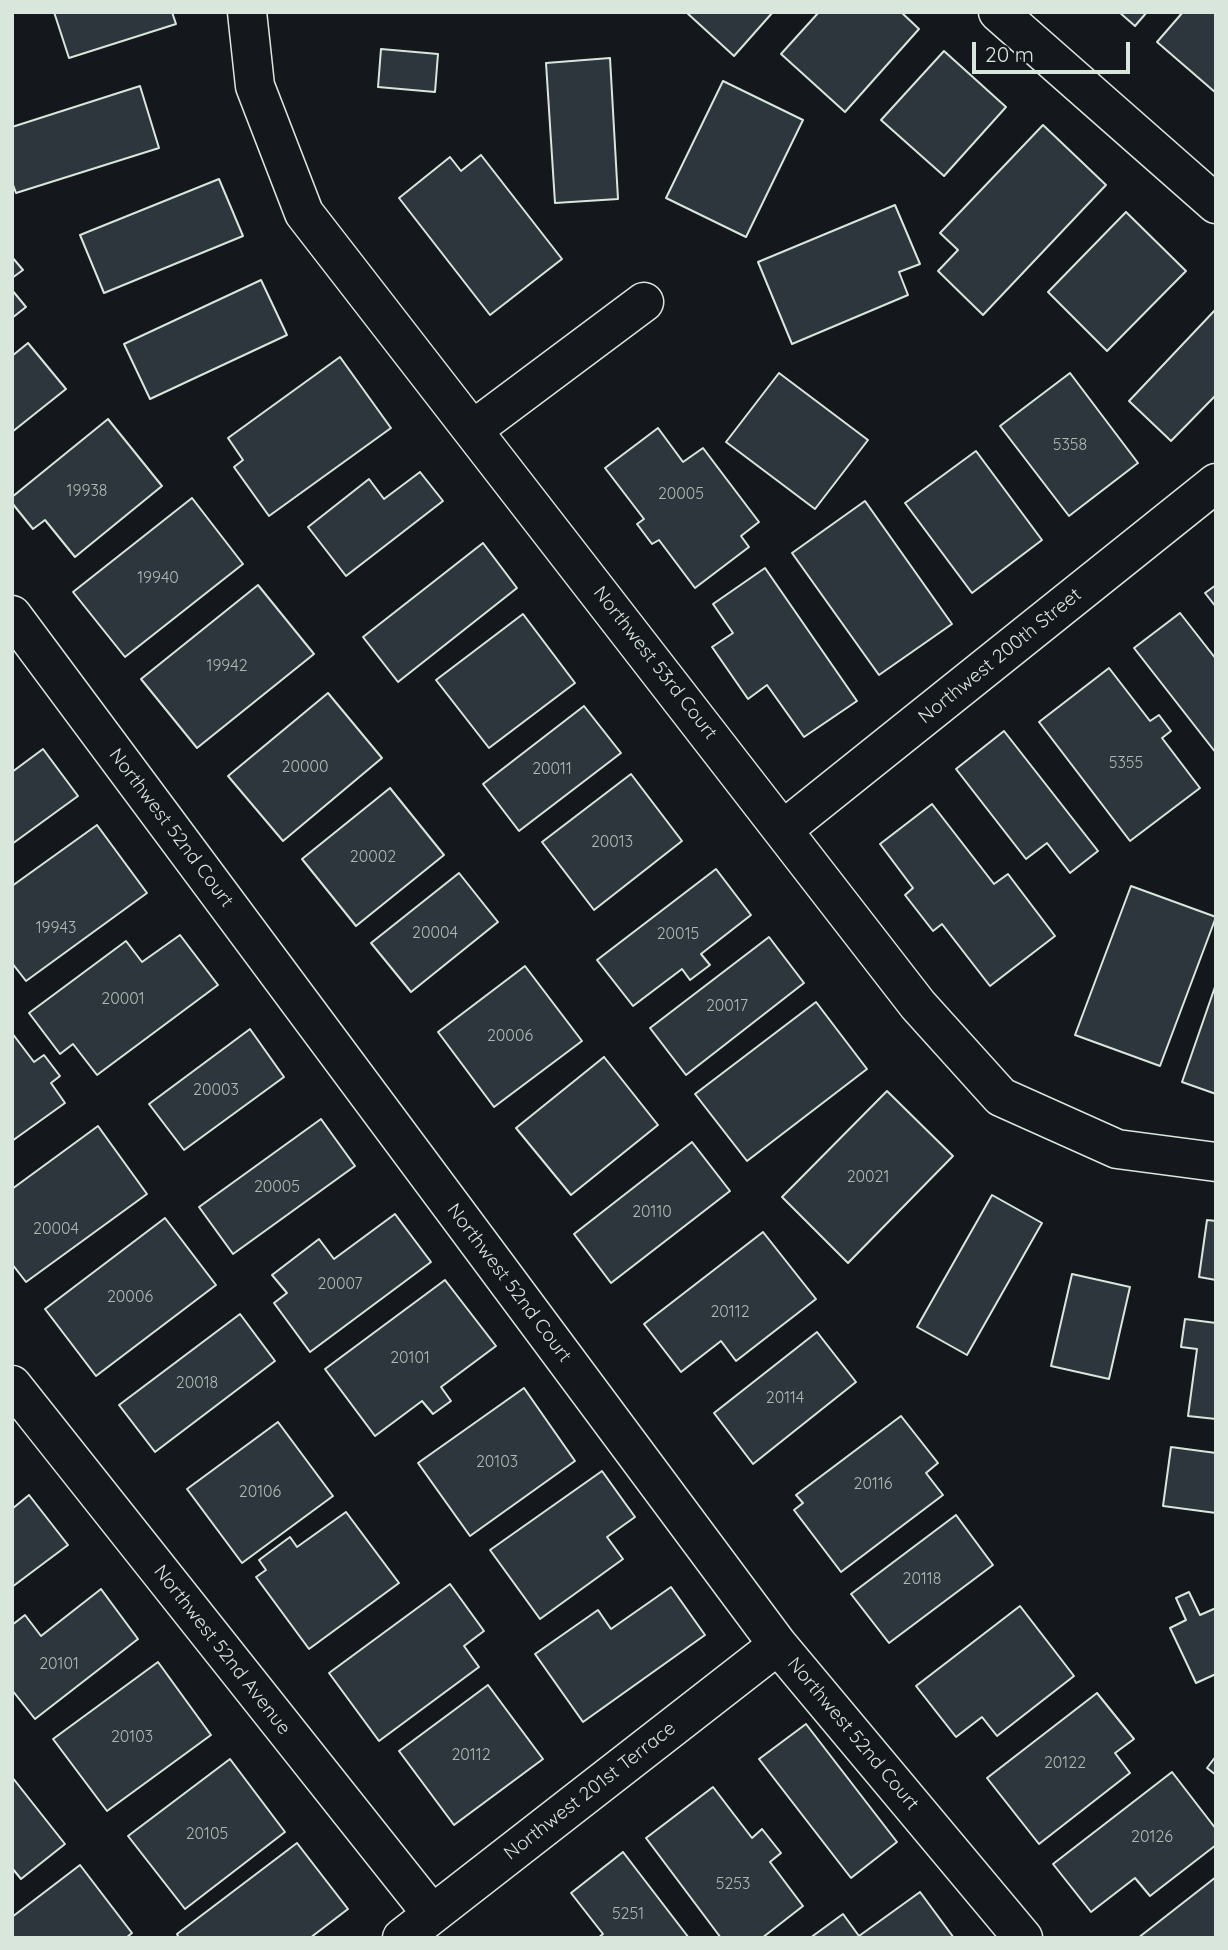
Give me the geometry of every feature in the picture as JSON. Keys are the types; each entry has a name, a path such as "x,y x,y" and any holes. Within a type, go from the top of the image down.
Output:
{"street":[{"name":"Northwest 53rd Court","path":"247,12 255,86 304,213 918,1005 1001,1097 1117,1149 1216,1163"},
{"path":"998,12 1216,204"},
{"path":"474,429 644,302"},
{"name":"Northwest 200th Street","path":"784,830 1216,483"},
{"name":"Northwest 52nd Court","path":"12,615 778,1645 1023,1938"},
{"name":"Northwest 52nd Avenue","path":"12,1385 432,1914"},
{"name":"Northwest 201st Terrace","path":"402,1938 778,1645"}],"building":[{"path":"54,12 172,12 176,24 69,58"},
{"path":"686,12 773,12 734,56"},
{"path":"819,12 901,12 919,29 845,112 781,54"},
{"path":"1119,12 1147,12 1135,26"},
{"path":"1183,12 1216,12 1216,93 1157,42"},
{"path":"381,49 438,54 435,92 378,87"},
{"path":"944,51 1006,107 944,176 881,120"},
{"path":"610,58 618,199 555,203 546,63"},
{"path":"723,81 803,120 746,237 666,198"},
{"path":"140,86 159,148 16,193 12,182 12,127"},
{"path":"1043,125 1106,185 983,315 938,271 958,250 940,233"},
{"path":"481,155 562,259 490,315 399,198 450,157 461,171"},
{"path":"219,179 243,236 104,293 80,235"},
{"path":"895,205 920,264 899,272 908,295 792,344 758,262"},
{"path":"1126,212 1186,271 1107,351 1048,292"},
{"path":"12,257 23,270 12,278"},
{"path":"261,280 287,335 150,399 124,344"},
{"path":"12,290 26,307 12,318"},
{"path":"1216,309 1216,395 1171,441 1129,401"},
{"path":"28,343 66,389 12,432 12,356"},
{"path":"340,357 391,428 269,516 234,467 243,460 228,438"},
{"path":"779,373 868,440 815,509 726,442"},
{"path":"1070,373 1138,463 1069,516 1000,426"},
{"path":"108,419 162,486 75,557 45,520 33,529 12,503 12,497"},
{"path":"658,428 683,462 703,448 759,522 741,536 749,547 695,588 659,540 652,544 637,524 644,519 605,468"},
{"path":"976,451 1042,540 972,593 905,503"},
{"path":"420,472 443,501 346,576 308,527 369,479 384,499"},
{"path":"192,498 243,564 125,657 73,592"},
{"path":"865,501 952,624 879,675 792,553"},
{"path":"483,543 517,588 398,682 363,637"},
{"path":"765,568 857,701 804,737 767,685 748,699 712,647 733,633 713,604"},
{"path":"258,585 314,654 197,748 141,679"},
{"path":"1216,585 1216,607 1205,593"},
{"path":"1180,613 1216,659 1216,753 1134,648"},
{"path":"523,614 575,683 489,748 436,680"},
{"path":"1109,668 1150,721 1159,715 1171,731 1162,738 1200,788 1130,841 1039,722"},
{"path":"328,693 382,758 283,841 228,776"},
{"path":"584,706 621,753 519,831 483,784"},
{"path":"1004,731 1098,851 1070,873 1047,843 1026,859 956,769"},
{"path":"43,749 78,796 12,844 12,772"},
{"path":"631,774 682,841 594,910 542,842"},
{"path":"390,788 444,855 356,926 302,859"},
{"path":"932,804 994,884 1008,874 1055,936 990,986 942,924 933,931 905,895 913,888 880,844"},
{"path":"97,825 147,893 26,981 12,963 12,886"},
{"path":"716,869 751,915 701,954 710,965 690,980 682,969 633,1006 597,960"},
{"path":"459,873 498,922 411,992 371,943"},
{"path":"1131,886 1216,917 1160,1066 1075,1035"},
{"path":"180,935 218,985 97,1075 73,1044 60,1054 29,1013 126,941 142,962"},
{"path":"769,937 804,983 686,1075 650,1028"},
{"path":"525,966 582,1041 494,1107 438,1032"},
{"path":"1216,984 1216,1094 1182,1082"},
{"path":"816,1002 867,1069 747,1161 695,1094"},
{"path":"250,1029 284,1077 184,1150 149,1104"},
{"path":"12,1033 34,1062 44,1055 60,1076 51,1083 65,1103 12,1141"},
{"path":"604,1057 658,1125 571,1195 516,1128"},
{"path":"887,1091 953,1156 848,1263 782,1197"},
{"path":"321,1119 355,1166 233,1254 199,1207"},
{"path":"98,1126 147,1194 26,1282 12,1264 12,1189"},
{"path":"692,1142 730,1191 611,1283 574,1234"},
{"path":"992,1195 1042,1223 967,1355 917,1327"},
{"path":"395,1214 431,1262 310,1352 274,1303 287,1293 272,1275 319,1239 334,1259"},
{"path":"165,1218 216,1285 96,1376 45,1309"},
{"path":"1207,1220 1216,1221 1216,1280 1199,1277"},
{"path":"763,1232 816,1299 736,1361 721,1341 681,1372 644,1324"},
{"path":"1072,1274 1130,1287 1109,1379 1051,1366"},
{"path":"445,1280 496,1346 441,1387 451,1401 433,1414 422,1401 375,1436 325,1369"},
{"path":"240,1314 275,1361 155,1452 119,1405"},
{"path":"1185,1319 1216,1323 1216,1419 1188,1416 1197,1349 1181,1347"},
{"path":"817,1332 856,1382 753,1464 714,1413"},
{"path":"524,1388 575,1461 470,1536 418,1463"},
{"path":"901,1416 938,1463 926,1473 943,1495 841,1572 794,1510 803,1503 796,1495"},
{"path":"278,1422 333,1496 242,1563 187,1489"},
{"path":"1171,1447 1216,1453 1216,1513 1163,1506"},
{"path":"602,1471 635,1517 607,1537 623,1559 540,1619 490,1550"},
{"path":"29,1495 68,1545 12,1587 12,1509"},
{"path":"346,1512 399,1583 309,1649 256,1577 266,1570 259,1560 290,1537 297,1547"},
{"path":"956,1515 993,1565 889,1643 851,1594"},
{"path":"450,1584 484,1631 464,1646 479,1667 379,1741 329,1673"},
{"path":"671,1587 705,1635 583,1722 535,1654 598,1610 611,1629"},
{"path":"101,1589 138,1639 35,1719 12,1690 12,1625 25,1615 41,1636"},
{"path":"1189,1592 1200,1615 1216,1608 1216,1674 1196,1683 1170,1628 1186,1620 1176,1598"},
{"path":"1020,1606 1074,1676 997,1736 982,1717 956,1737 916,1686"},
{"path":"158,1662 211,1735 107,1811 53,1739"},
{"path":"488,1685 543,1759 454,1825 399,1751"},
{"path":"1097,1693 1134,1739 1115,1753 1130,1773 1039,1844 987,1778"},
{"path":"806,1724 897,1842 851,1878 759,1759"},
{"path":"1216,1756 1216,1775 1207,1768"},
{"path":"230,1759 285,1832 185,1909 128,1836"},
{"path":"1172,1772 1216,1829 1216,1845 1150,1896 1135,1878 1091,1912 1053,1864"},
{"path":"12,1777 65,1844 21,1879 12,1868"},
{"path":"713,1787 752,1838 762,1829 781,1853 770,1862 803,1906 762,1938 721,1938 646,1838"},
{"path":"297,1843 348,1909 310,1938 179,1938 177,1934"},
{"path":"623,1852 689,1938 598,1938 603,1934 571,1893"},
{"path":"80,1865 132,1933 126,1938 12,1938 12,1917"},
{"path":"1216,1877 1216,1938 1138,1938"},
{"path":"920,1892 954,1938 810,1938 843,1914 859,1936"}]}
